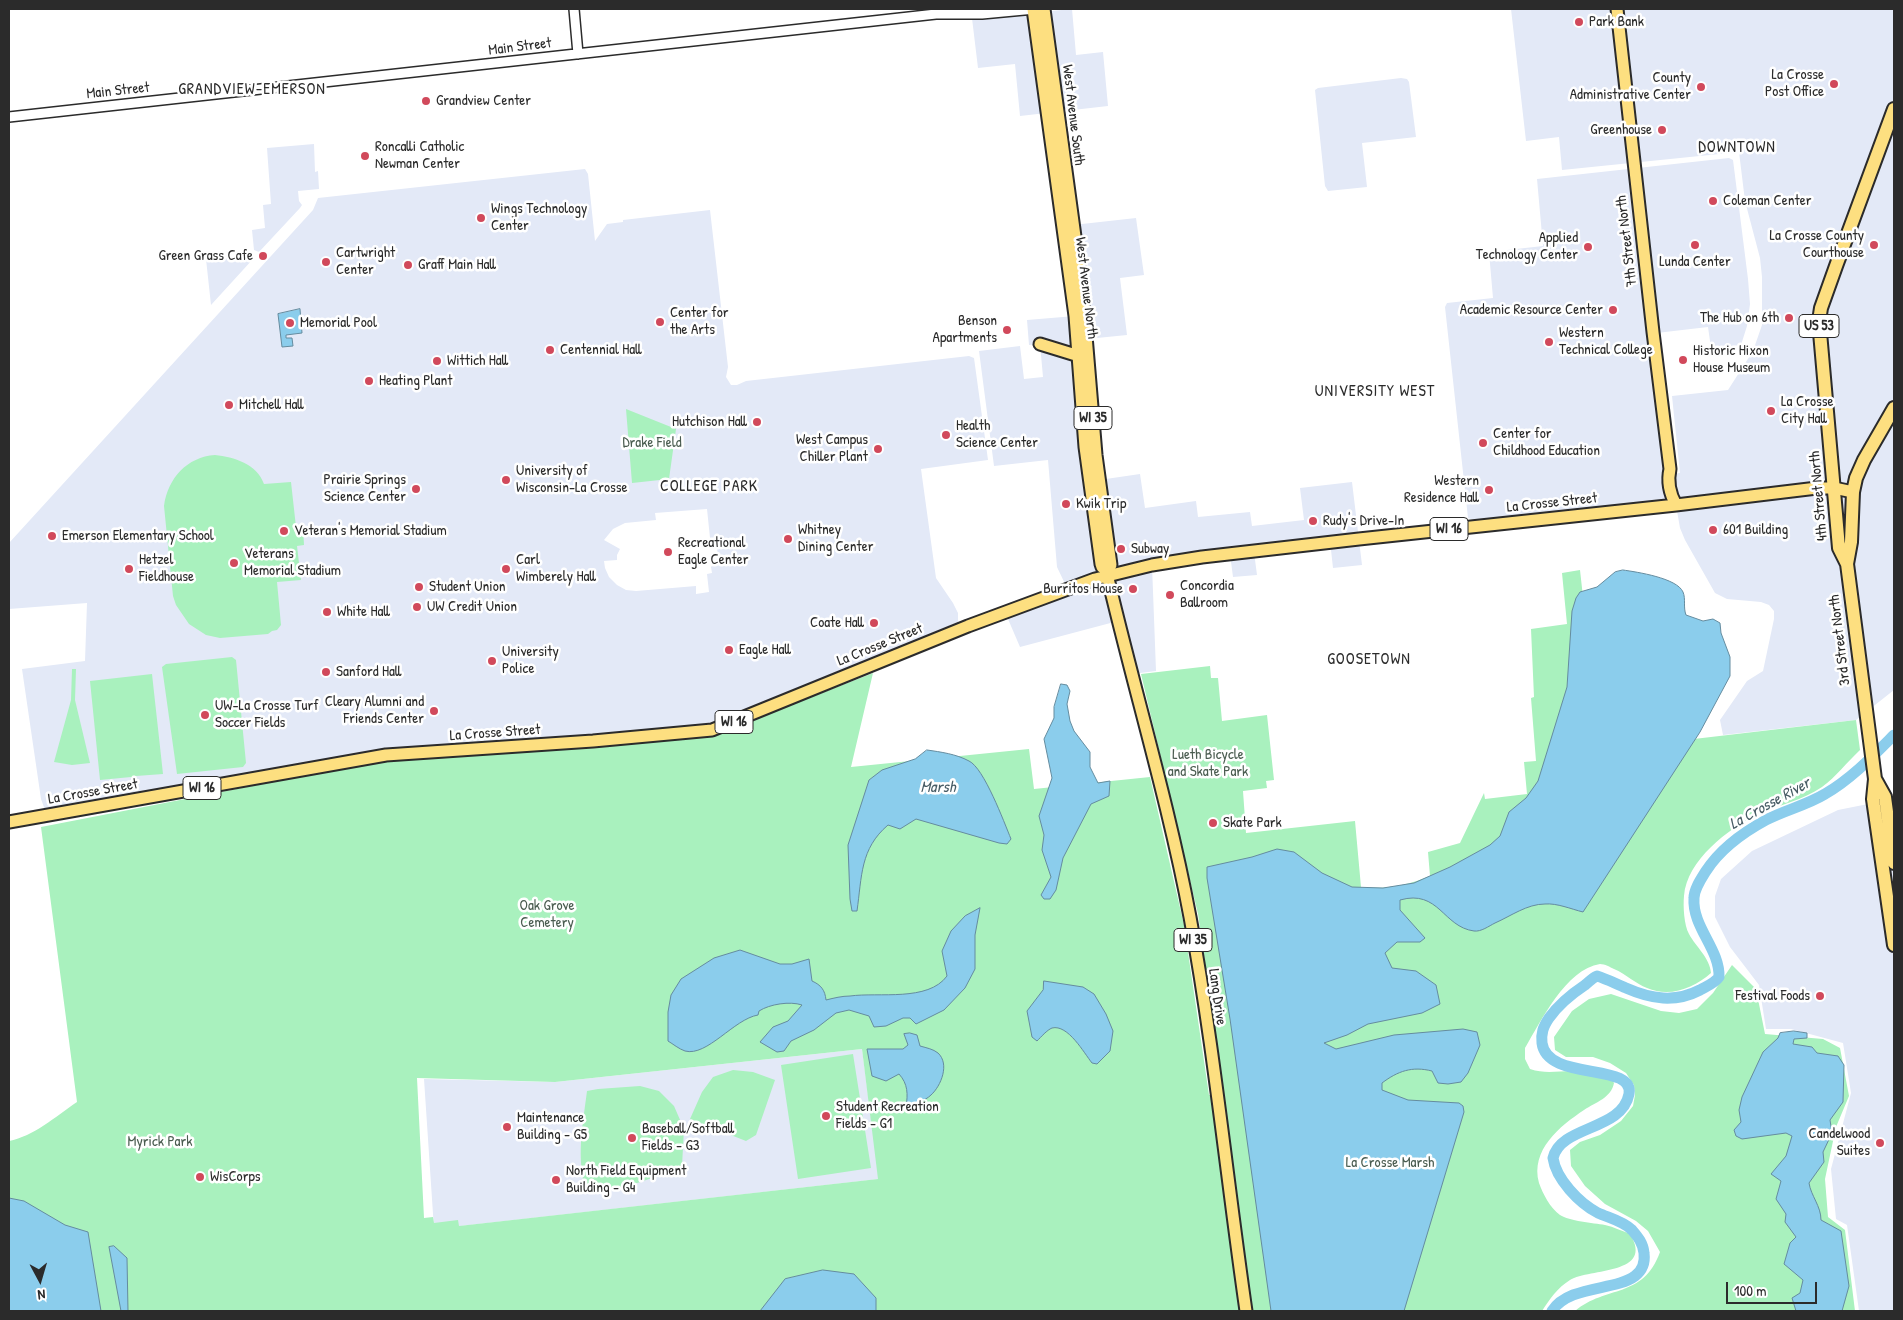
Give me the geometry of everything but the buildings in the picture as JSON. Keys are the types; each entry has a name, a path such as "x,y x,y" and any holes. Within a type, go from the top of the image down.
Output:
{"highway":[{"name":"4th Street North","path":"1837,489 1819,321 1821,308 1894,108"},
{"name":"3rd Street North","path":"1847,564 1851,542 1853,492 1856,478 1864,460 1894,408"},
{"name":"3rd Street North","path":"1837,489 1875,779"},
{"name":"US 53","path":"1875,779 1885,797 1894,863"},
{"name":"US 53","path":"1875,779 1874,803 1894,945"}],"main road":[{"name":"West Avenue North","path":"1034,9 1079,356 1085,447 1101,564 1107,572 1111,565 1100,491 1086,321 1072,225"},
{"name":"West Avenue South","path":"1044,9 1072,225"},
{"name":"7th Street North","path":"1617,9 1670,469 1671,495 1676,505"},
{"path":"1040,344 1079,356"},
{"name":"La Crosse Street","path":"9,822 386,754 593,741 712,730 1107,572 1254,551 1808,489 1837,489 1853,492"},
{"name":"Lang Drive","path":"1107,572 1173,840 1190,918 1246,1311"}],"street":[{"path":"574,9 578,54"},
{"path":"936,14 958,9"},
{"name":"Main Street","path":"9,117 936,14 982,14 1034,9"}],"shaded area":[{"path":"1029,9 1030,13 1072,9 1076,55 1103,52 1108,106 1020,116 1015,64 978,68 971,10"},
{"path":"1511,9 1894,9 1894,690 1856,720 1723,735 1720,720 1747,681 1763,671 1774,611 1769,605 1761,602 1727,599 1715,593 1685,540 1680,528 1676,505 1623,510 1622,504 1474,520 1468,518 1445,307 1447,303 1493,298 1489,252 1543,246 1537,179 1729,158 1733,160 1748,279 1750,304 1747,326 1741,345 1711,348 1708,327 1648,334 1664,475 1680,473 1672,396 1728,390 1753,351 1762,325 1760,258 1745,201 1739,152 1562,170 1559,137 1526,141"},
{"path":"1401,78 1407,79 1409,82 1416,137 1362,143 1367,187 1328,191 1325,186 1315,90 1318,88"},
{"path":"314,144 315,172 318,171 319,189 298,191 299,201 302,205 300,208 259,252 254,250 252,230 265,228 263,205 271,204 267,148"},
{"name":"University of Wisconsin-La Crosse","path":"585,169 588,174 595,241 607,224 623,222 623,220 710,210 728,367 726,377 731,385 737,385 746,381 969,356 974,358 988,460 921,469 936,578 958,613 958,622 725,721 701,727 378,750 45,810 41,799 22,669 85,661 87,603 9,609 9,543 313,210 318,198","holes":["707,509 710,538 716,543 718,555 711,567 712,573 707,574 709,592 696,594 696,586 636,591 626,590 609,577 605,568 604,561 617,560 620,549 604,540 613,529 625,523 656,520 655,513"]},
{"path":"1136,218 1144,275 1120,278 1127,335 1087,339 1073,225"},
{"path":"250,254 253,259 211,305 206,259"},
{"path":"1075,316 1099,480 1140,474 1145,508 1196,501 1198,517 1250,512 1252,526 1304,520 1300,488 1352,482 1362,565 1333,568 1331,550 1327,543 1254,552 1257,575 1233,577 1230,554 1152,565 1156,671 1132,674 1118,621 1020,647 1005,612 1067,588 1057,567 1048,460 994,466 979,351 1020,346 1024,379 1043,377 1040,344 1029,345 1027,320"},
{"path":"1878,802 1894,823 1894,1311 1859,1311 1847,1225 1836,1219 1831,1169 1851,1093 1843,1043 1791,1029 1766,1029 1759,985 1730,947 1715,917 1715,896 1721,879 1752,851 1838,810"},
{"path":"862,1049 879,1179 434,1229 424,1079 555,1082"}],"green space":[{"name":"Drake Field","path":"626,409 676,429 669,479 632,483"},
{"name":"Veterans Memorial Stadium","path":"215,455 244,463 256,471 264,484 291,482 296,527 303,527 304,545 297,546 301,580 277,582 281,625 277,630 268,634 220,638 206,635 189,624 176,605 173,596 164,506 166,496 180,471 196,460"},
{"path":"1580,570 1600,750 1856,720 1860,750 1832,779 1815,792 1746,820 1722,837 1701,858 1687,883 1684,896 1684,910 1687,930 1708,962 1711,973 1689,987 1673,992 1664,992 1643,986 1606,965 1600,964 1588,968 1576,975 1556,998 1525,1048 1525,1059 1530,1069 1535,1071 1582,1072 1611,1078 1614,1083 1606,1096 1575,1116 1549,1140 1539,1160 1537,1171 1539,1183 1545,1196 1553,1209 1560,1215 1575,1220 1608,1226 1630,1234 1635,1247 1634,1257 1627,1263 1617,1268 1579,1276 1565,1283 1554,1294 1542,1311 9,1311 9,1141 18,1139 36,1130 77,1102 41,827 391,759 712,736 873,673 851,767 1029,749 1034,789 1150,777 1184,925 1209,1095 1224,1094 1198,914 1141,674 1210,666 1211,678 1218,678 1222,721 1267,715 1274,780 1266,781 1267,788 1243,791 1246,833 1355,821 1361,887 1379,888 1405,884 1430,876 1428,852 1460,843 1484,793 1485,799 1527,794 1524,762 1536,761 1531,698 1534,697 1531,629 1567,624 1562,573","holes":["862,1049 878,1179 459,1226 458,1220 434,1223 433,1217 424,1218 417,1078 555,1082"]},
{"name":"UW-La Crosse Turf Soccer Fields","path":"232,657 236,660 246,763 243,767 177,774 162,667 166,664"},
{"path":"72,669 76,669 75,700 90,763 72,765 54,762 71,700"},
{"path":"152,674 163,774 136,776 134,785 131,777 100,780 90,681"},
{"path":"1732,965 1756,989 1765,1034 1823,1039 1840,1048 1849,1096 1836,1127 1825,1179 1828,1217 1845,1230 1855,1311 1575,1311 1599,1297 1634,1284 1653,1267 1660,1252 1648,1231 1636,1221 1605,1204 1585,1186 1571,1166 1570,1150 1580,1142 1600,1135 1621,1121 1633,1106 1634,1085 1626,1073 1610,1063 1593,1057 1566,1057 1555,1050 1554,1037 1572,1011 1589,999 1611,994 1661,1011 1679,1013 1697,1009 1713,993"},
{"name":"Student Recreation Fields - G1","path":"853,1054 871,1168 798,1179 781,1065"},
{"name":"Baseball/Softball Fields - G3","path":"733,1070 753,1072 775,1080 756,1135 746,1141 690,1119 702,1092 713,1077"},
{"name":"Baseball/Softball Fields - G3","path":"640,1086 659,1091 674,1106 684,1129 682,1166 619,1188 594,1188 584,1184 581,1149 587,1091"}],"water":[{"name":"Memorial Pool","path":"300,309 302,333 286,335 286,338 292,338 293,346 282,347 278,314"},
{"path":"1623,570 1656,576 1673,583 1683,592 1686,615 1703,621 1713,619 1720,623 1721,633 1730,657 1730,676 1700,732 1583,912 1554,904 1532,906 1482,930 1474,931 1455,923 1432,904 1424,900 1413,898 1400,900 1400,910 1425,938 1420,942 1397,942 1385,953 1392,968 1416,971 1436,985 1440,1004 1422,1013 1368,1024 1347,1035 1324,1043 1336,1049 1394,1035 1463,1029 1477,1032 1480,1045 1468,1073 1461,1082 1438,1083 1432,1071 1412,1069 1394,1075 1382,1083 1382,1090 1408,1100 1459,1103 1463,1106 1464,1112 1404,1311 1271,1311 1230,1019 1207,878 1207,867 1252,857 1277,849 1294,852 1322,873 1352,887 1383,888 1414,883 1450,867 1490,845 1500,836 1509,812 1526,798 1538,781 1567,687 1572,611 1576,598 1580,592 1597,587 1615,572"},
{"path":"1061,684 1067,685 1070,691 1067,704 1070,721 1074,731 1090,752 1090,767 1098,783 1110,781 1109,796 1091,804 1063,858 1056,890 1050,899 1044,899 1041,895 1051,877 1042,850 1044,835 1039,816 1052,778 1044,739 1054,718 1054,707"},
{"name":"Marsh","path":"927,750 959,757 975,766 993,796 1011,839 1007,844 999,843 916,819 900,829 888,825 879,834 867,854 857,911 852,911 848,845 869,780 882,770 915,759"},
{"path":"980,908 975,935 975,969 965,988 944,1010 916,1024 910,1018 903,1018 886,1026 874,1027 869,1016 849,1010 836,1013 814,1030 791,1041 784,1051 777,1052 760,1042 773,1027 788,1021 802,1005 786,1003 759,1011 758,1015 740,1023 702,1048 693,1051 685,1051 668,1041 668,1012 671,995 681,979 714,958 740,950 780,964 792,964 809,959 812,981 822,988 826,1000 847,996 916,993 928,990 939,984 947,976 942,951 951,931 965,916"},
{"path":"1044,981 1083,987 1094,994 1106,1014 1113,1031 1110,1051 1097,1064 1092,1063 1075,1040 1064,1030 1052,1028 1037,1041 1032,1037 1027,1011 1043,990"},
{"path":"1794,1031 1807,1033 1807,1038 1794,1039 1793,1044 1812,1047 1817,1053 1838,1056 1844,1065 1843,1102 1830,1120 1832,1133 1823,1152 1824,1162 1809,1183 1821,1215 1821,1220 1841,1231 1849,1286 1842,1311 1796,1311 1792,1298 1800,1293 1803,1280 1784,1264 1790,1243 1796,1237 1785,1222 1786,1214 1776,1199 1781,1181 1771,1174 1786,1156 1792,1136 1786,1133 1742,1139 1736,1136 1734,1130 1741,1122 1739,1110 1742,1097 1763,1052 1778,1038 1780,1033"},
{"path":"904,1034 917,1035 920,1046 938,1053 942,1058 944,1069 941,1081 929,1097 906,1107 907,1089 902,1078 899,1074 886,1081 872,1076 867,1049 903,1049 908,1045"},
{"path":"9,1198 24,1201 65,1225 88,1232 101,1311 9,1311"},
{"path":"114,1246 127,1258 128,1311 121,1311 109,1247"},
{"path":"823,1270 854,1274 876,1298 876,1311 760,1311 785,1279"}],"waterway":[{"name":"La Crosse River","path":"1552,1311 1560,1303 1580,1292 1616,1284 1635,1276 1642,1268 1644,1256 1641,1243 1632,1230 1620,1222 1591,1209 1576,1197 1559,1174 1553,1158 1558,1147 1567,1139 1615,1115 1624,1106 1629,1094 1627,1084 1619,1078 1559,1063 1547,1055 1542,1043 1543,1030 1547,1021 1565,1000 1597,976 1635,992 1663,998 1681,997 1691,994 1715,981 1719,977 1718,967 1711,947 1697,919 1694,898 1698,884 1706,871 1718,855 1740,836 1773,816 1818,798 1835,788 1861,767 1894,735"}],"place":[{"name":"Park Bank","path":"1579,22"},
{"name":"La Crosse Post Office","path":"1834,84"},
{"name":"County Administrative Center","path":"1701,87"},
{"name":"Grandview Center","path":"426,101"},
{"name":"Greenhouse","path":"1662,130"},
{"name":"Roncalli Catholic Newman Center","path":"365,156"},
{"name":"Coleman Center","path":"1713,201"},
{"name":"Wings Technology Center","path":"481,218"},
{"name":"Lunda Center","path":"1695,245"},
{"name":"La Crosse County Courthouse","path":"1874,245"},
{"name":"Applied Technology Center","path":"1588,247"},
{"name":"Green Grass Cafe","path":"263,256"},
{"name":"Cartwright Center","path":"326,262"},
{"name":"Graff Main Hall","path":"408,265"},
{"name":"Academic Resource Center","path":"1613,310"},
{"name":"The Hub on 6th","path":"1789,318"},
{"name":"Center for the Arts","path":"660,322"},
{"name":"Memorial Pool","path":"290,323"},
{"name":"Benson Apartments","path":"1007,330"},
{"name":"Western Technical College","path":"1549,342"},
{"name":"Centennial Hall","path":"550,350"},
{"name":"Historic Hixon House Museum","path":"1683,360"},
{"name":"Wittich Hall","path":"437,361"},
{"name":"Heating Plant","path":"369,381"},
{"name":"Mitchell Hall","path":"229,405"},
{"name":"La Crosse City Hall","path":"1771,411"},
{"name":"Hutchison Hall","path":"757,422"},
{"name":"Health Science Center","path":"946,435"},
{"name":"Center for Childhood Education","path":"1483,443"},
{"name":"West Campus Chiller Plant","path":"878,449"},
{"name":"University of Wisconsin-La Crosse","path":"506,480"},
{"name":"Prairie Springs Science Center","path":"416,489"},
{"name":"Western Residence Hall","path":"1489,490"},
{"name":"Kwik Trip","path":"1066,504"},
{"name":"Rudy's Drive-In","path":"1313,521"},
{"name":"601 Building","path":"1713,530"},
{"name":"Veteran's Memorial Stadium","path":"284,531"},
{"name":"Emerson Elementary School","path":"52,536"},
{"name":"Whitney Dining Center","path":"788,539"},
{"name":"Subway","path":"1121,549"},
{"name":"Recreational Eagle Center","path":"668,552"},
{"name":"Veterans Memorial Stadium","path":"234,563"},
{"name":"Hetzel Fieldhouse","path":"129,569"},
{"name":"Carl Wimberely Hall","path":"506,569"},
{"name":"Student Union","path":"419,587"},
{"name":"Burritos House","path":"1133,589"},
{"name":"Concordia Ballroom","path":"1170,595"},
{"name":"UW Credit Union","path":"417,607"},
{"name":"White Hall","path":"327,612"},
{"name":"Coate Hall","path":"874,623"},
{"name":"Eagle Hall","path":"729,650"},
{"name":"University Police","path":"492,661"},
{"name":"Sanford Hall","path":"326,672"},
{"name":"Cleary Alumni and Friends Center","path":"434,711"},
{"name":"UW-La Crosse Turf Soccer Fields","path":"205,715"},
{"name":"Skate Park","path":"1213,823"},
{"name":"Festival Foods","path":"1820,996"},
{"name":"Student Recreation Fields - G1","path":"826,1116"},
{"name":"Maintenance Building - G5","path":"507,1127"},
{"name":"Baseball/Softball Fields - G3","path":"632,1138"},
{"name":"Candelwood Suites","path":"1880,1143"},
{"name":"WisCorps","path":"200,1177"},
{"name":"North Field Equipment Building - G4","path":"556,1180"}],"district":[{"name":"GRANDVIEW-EMERSON","path":"252,90"},
{"name":"DOWNTOWN","path":"1737,148"},
{"name":"UNIVERSITY WEST","path":"1375,392"},
{"name":"COLLEGE PARK","path":"709,487"},
{"name":"GOOSETOWN","path":"1369,660"}],"park label":[{"name":"Lueth Bicycle and Skate Park","path":"1208,764"},
{"name":"Oak Grove Cemetery","path":"547,914"},
{"name":"Myrick Park","path":"160,1142"},
{"name":"La Crosse Marsh","path":"1390,1163"}]}
